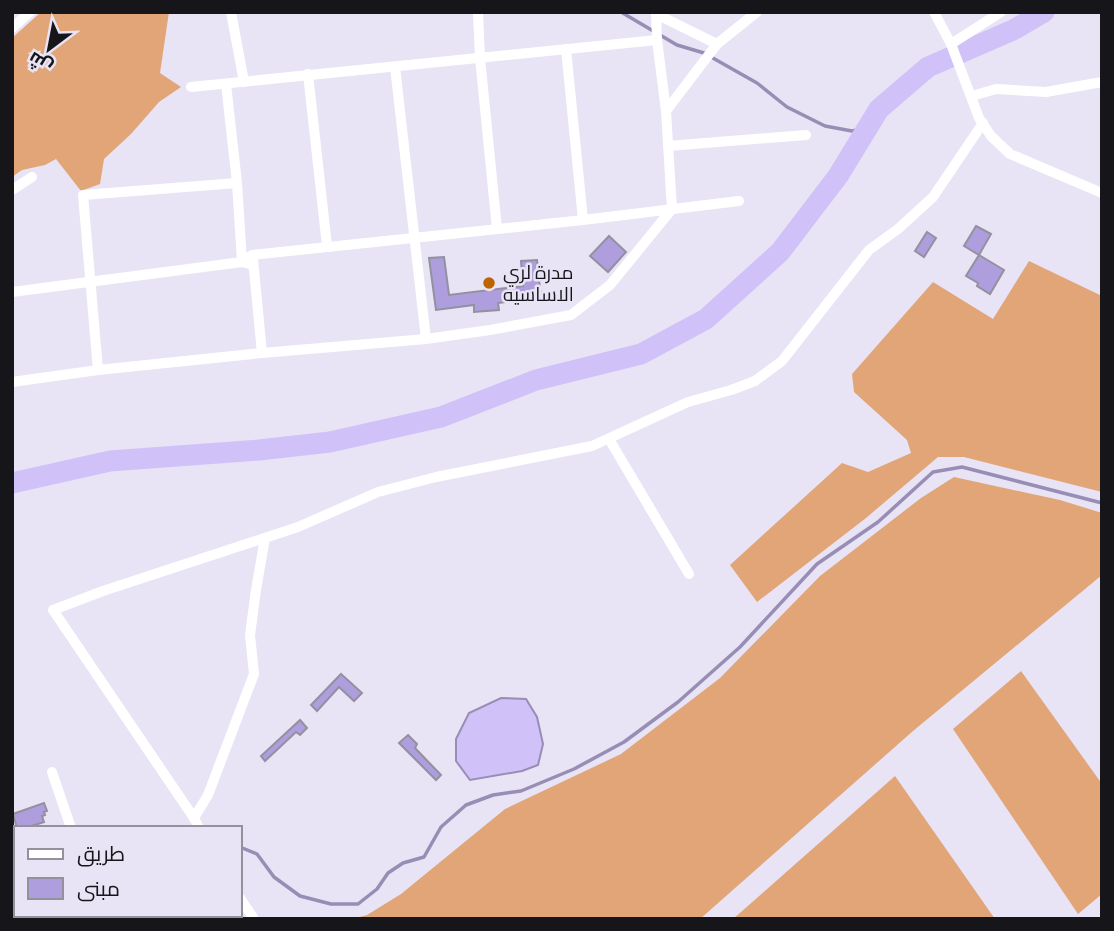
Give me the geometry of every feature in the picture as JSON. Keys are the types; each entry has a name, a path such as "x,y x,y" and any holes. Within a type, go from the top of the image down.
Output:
{"street":[{"path":"12,27 30,12"},
{"path":"231,12 244,82"},
{"path":"478,12 480,58 498,229"},
{"path":"666,111 717,44 757,12"},
{"path":"934,12 991,136 1010,154 1102,193"},
{"path":"951,44 1001,12"},
{"path":"12,382 98,370 426,339 571,315 610,285 672,209 656,13 717,44"},
{"path":"191,87 657,40"},
{"path":"566,49 583,220"},
{"path":"395,67 426,339"},
{"path":"308,74 327,246"},
{"path":"972,96 996,89 1046,92 1102,82"},
{"path":"226,83 242,262"},
{"path":"197,823 53,610 298,527 378,492 436,477 592,446 688,402 755,381 782,361 869,250 898,229 933,197 983,123"},
{"path":"668,146 806,135"},
{"path":"12,190 32,177"},
{"path":"98,370 83,195 237,183"},
{"path":"12,292 242,262 327,246 739,201"},
{"path":"253,260 262,353"},
{"path":"608,439 689,574"},
{"path":"197,823 254,674 250,635 265,538"},
{"path":"52,772 70,826"},
{"path":"242,901 254,919"}],"shaded area":[{"path":"41,12 169,12 160,73 181,87 159,102 104,159 100,184 81,191 56,159 45,165 22,170 12,177 12,38"},
{"path":"1029,261 1102,296 1102,492 964,457 938,457 866,518 757,602 730,565 842,463 868,472 911,453 907,440 854,392 852,374 933,282 993,319"},
{"path":"954,477 1060,500 1102,513 1102,575 913,731 700,919 352,919 367,915 401,894 505,809 621,754 720,678 820,576 921,498"},
{"path":"1021,671 1102,784 1102,894 1078,914 953,729"},
{"path":"501,698 526,699 537,717 543,744 538,765 522,771 470,780 456,761 456,739 469,713"},
{"path":"895,776 995,919 733,919"}],"building":[{"path":"976,226 991,234 979,255 964,246"},
{"path":"927,232 936,238 924,257 915,251"},
{"path":"609,236 626,252 608,272 590,256"},
{"path":"979,255 1004,270 990,294 966,276"},
{"path":"444,257 449,295 523,286 521,261 537,260 541,298 498,303 499,310 474,312 474,305 436,310 429,258"},
{"path":"341,674 362,693 354,701 339,687 317,711 311,705"},
{"path":"300,720 307,728 300,735 296,732 265,761 261,756"},
{"path":"408,735 417,744 415,748 441,775 436,780 399,743"},
{"path":"44,803 47,811 42,816 44,822 31,826 16,826 13,814"}],"waterway":[{"path":"621,12 677,45 704,53 757,83 787,107 825,126 852,131 867,128"},
{"path":"12,483 110,461 330,442 441,417 536,380 641,354 706,319 780,252 838,176 879,109 928,67 1015,29 1044,12"},
{"path":"242,848 257,854 274,877 300,896 331,904 358,904 377,889 388,873 403,863 424,857 441,827 466,805 493,795 521,791 574,769 624,742 678,702 740,647 817,564 878,522 933,472 962,467 1102,503"}],"place":[{"name":"مدرة لري الاساسیه","path":"489,283"}]}
